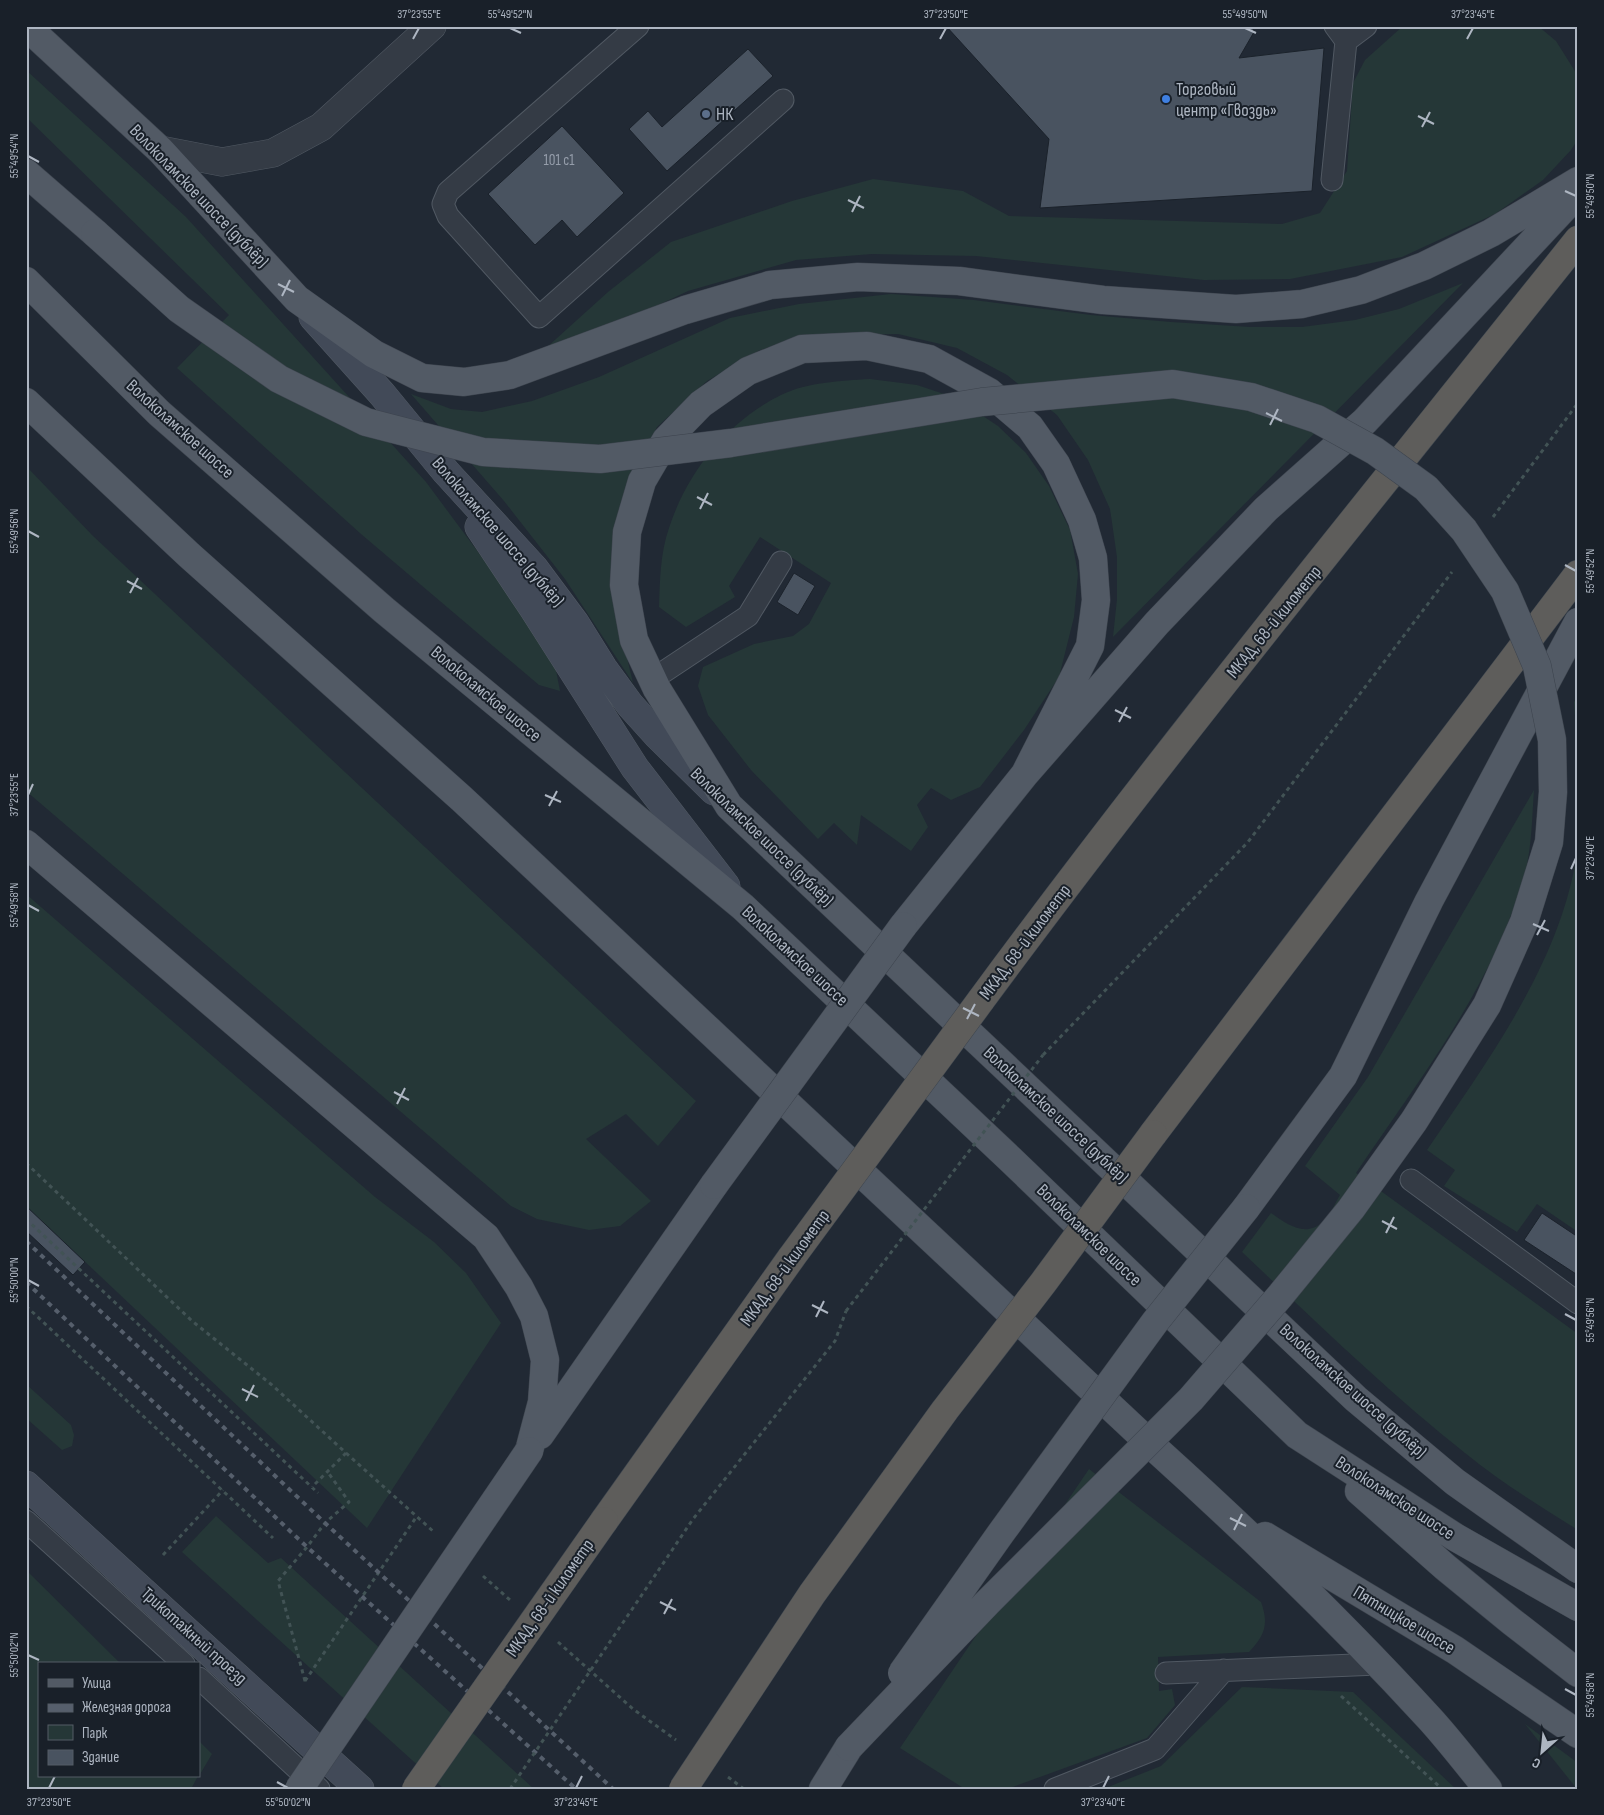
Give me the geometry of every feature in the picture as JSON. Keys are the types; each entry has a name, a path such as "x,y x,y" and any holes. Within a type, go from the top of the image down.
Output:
{"highway":[{"name":"МКАД, 68-й километр","path":"416,1789 791,1258 1036,926 1208,704 1578,240"},
{"path":"683,1789 812,1594 944,1410 1578,574"}],"main road":[{"name":"Волоколамское шоссе (дублёр)","path":"26,26 160,150 382,394 446,472 534,568 575,623 603,668 630,705 658,736 729,806 1356,1399 1455,1482 1578,1569"},
{"path":"26,173 179,309 279,378 366,422 483,452 600,459 731,443 982,402 1173,384 1252,396 1317,419 1375,451 1426,488 1464,530 1504,591 1537,666 1552,740 1553,792 1549,842 1524,922 1487,1005 1414,1121 1352,1209 1280,1296 1191,1399 988,1602 849,1748"},
{"path":"297,299 374,354 422,378 464,382 510,375 685,310 770,285 858,277 959,281 1103,300 1236,309 1302,304 1361,290 1424,266 1491,233 1578,181"},
{"path":"299,1789 529,1451 714,1185 903,926 1025,774 1157,623 1266,509 1364,421 1578,193"},
{"name":"Волоколамское шоссе","path":"26,282 159,413 384,610 743,907 1038,1186 1296,1435 1455,1537 1578,1607"},
{"path":"729,806 657,689 634,640 624,584 628,532 642,481 666,440 701,404 748,370 802,349 868,346 929,359 988,392 1030,427 1056,464 1082,520 1093,558 1096,600 1090,646 1025,774"},
{"path":"26,402 189,555 462,799 1225,1512 1378,1664 1431,1720 1488,1789"},
{"path":"446,472 486,539 533,608 635,768 743,907"},
{"path":"823,1789 849,1748 1001,1533 1149,1329 1246,1208 1343,1076 1429,902 1578,622"},
{"path":"26,844 486,1237 519,1288 534,1316 545,1360 542,1402 529,1451"},
{"path":"1296,1435 1445,1567 1511,1622 1578,1673"},
{"name":"Трикотажный проезд","path":"26,1485 360,1789"},
{"name":"Пятницкое шоссе","path":"1225,1512 1455,1650 1578,1734"}],"street":[{"path":"160,150 222,162 273,153 321,128 432,26"}],"lane":[{"path":"638,26 448,192 443,204 448,216 539,317 783,100"},
{"path":"1332,180 1341,34 1366,26"},
{"path":"653,679 748,616 781,562"},
{"path":"1411,1180 1578,1303"},
{"path":"26,1521 182,1662"},
{"path":"1166,1673 1378,1664"},
{"path":"1055,1789 1155,1749 1224,1670"},
{"path":"200,1679 320,1789"}],"path":[{"path":"1490,521 1578,403"},
{"path":"510,1789 693,1519 835,1341 846,1311 1043,1056 1248,842 1455,568"},
{"path":"26,1163 192,1321 272,1386 346,1454 312,1487"},
{"path":"26,1219 318,1493"},
{"path":"26,1306 273,1538"},
{"path":"327,1471 348,1502 325,1523 278,1581 305,1681 417,1516"},
{"path":"164,1555 223,1490"},
{"path":"1301,1668 1340,1694 1442,1789"}],"green space":[{"path":"1403,26 1538,26 1556,41 1578,76 1578,139 1571,150 1543,180 1495,214 1402,257 1290,279 1204,280 976,256 872,254 796,260 688,291 557,353 546,348 608,292 671,242 792,201 873,179 963,191 1009,216 1282,224 1320,213 1347,171 1353,83 1365,60"},
{"path":"26,70 186,217 426,482 504,587 555,665 560,691 539,685 361,534 177,368 229,315 26,117"},
{"path":"1463,283 1113,637 1117,599 1117,557 1110,509 1088,460 1057,415 1007,375 957,348 898,334 816,335 760,350 707,381 657,427 628,483 614,603 633,683 565,579 504,501 411,394 451,409 482,412 532,401 599,377 730,318 799,304 891,294 974,300 1091,315 1171,322 1250,327 1302,327 1355,320 1399,309"},
{"path":"870,379 917,385 956,398 998,426 1026,453 1049,486 1070,530 1078,574 1074,617 1059,677 1024,730 980,787 951,800 931,788 917,805 928,827 911,851 861,815 857,845 834,823 818,839 751,770 708,715 698,686 703,667 754,644 793,636 809,624 831,583 760,537 729,586 735,597 686,627 659,607 661,568 669,528 687,487 698,468 712,450 744,419 781,395 802,387 824,383"},
{"path":"26,466 92,535 696,1101 658,1146 626,1114 586,1139 651,1201 620,1226 589,1230 537,1219 511,1206 26,791"},
{"path":"1578,697 1578,757 1574,702"},
{"path":"1534,790 1530,842 1525,873 1495,954 1453,1029 1356,1173 1578,1334 1578,1530 1506,1484 1436,1429 1352,1355 1242,1252 1271,1213 1296,1228 1310,1229 1323,1222 1330,1213 1340,1195 1305,1166 1368,1077"},
{"path":"1578,846 1578,1232 1537,1204 1517,1232 1444,1186 1455,1170 1427,1150 1498,1043 1540,967 1557,928 1570,887"},
{"path":"26,894 375,1197 434,1242 466,1273 501,1323 367,1528 26,1206"},
{"path":"26,1384 71,1425 74,1435 72,1446 62,1450 26,1418"},
{"path":"1089,1469 1261,1602 1265,1617 1262,1635 1249,1652 1158,1657 1159,1691 1172,1689 1175,1705 1147,1738 1007,1789 965,1789 900,1748"},
{"path":"216,1516 268,1563 281,1558 534,1789 444,1789 182,1552"},
{"path":"26,1570 119,1662 38,1662 38,1778 197,1778 191,1789 26,1789"},
{"path":"1242,1687 1353,1692 1456,1789 1103,1789 1161,1766"},
{"path":"1525,1724 1578,1763 1578,1789 1577,1789"},
{"path":"200,1742 212,1754 200,1774"}],"building":[{"name":"Торговый центр «Гвоздь»","path":"946,26 1252,26 1254,32 1239,58 1324,48 1312,191 1040,208 1049,139"},
{"path":"748,49 773,76 667,171 629,129 648,111 662,127"},
{"path":"562,126 624,193 577,237 562,220 535,245 488,194"},
{"path":"794,573 815,586 798,615 777,602"},
{"path":"26,1206 85,1262 73,1275 26,1231"},
{"path":"1542,1213 1578,1237 1578,1272 1576,1274 1524,1240"}],"railway":[{"path":"26,1241 325,1523 613,1789"},
{"path":"26,1282 307,1547 576,1789"}],"place":[{"name":"Торговый центр «Гвоздь»","path":"1166,99"},
{"name":"НК","path":"706,114"}]}
